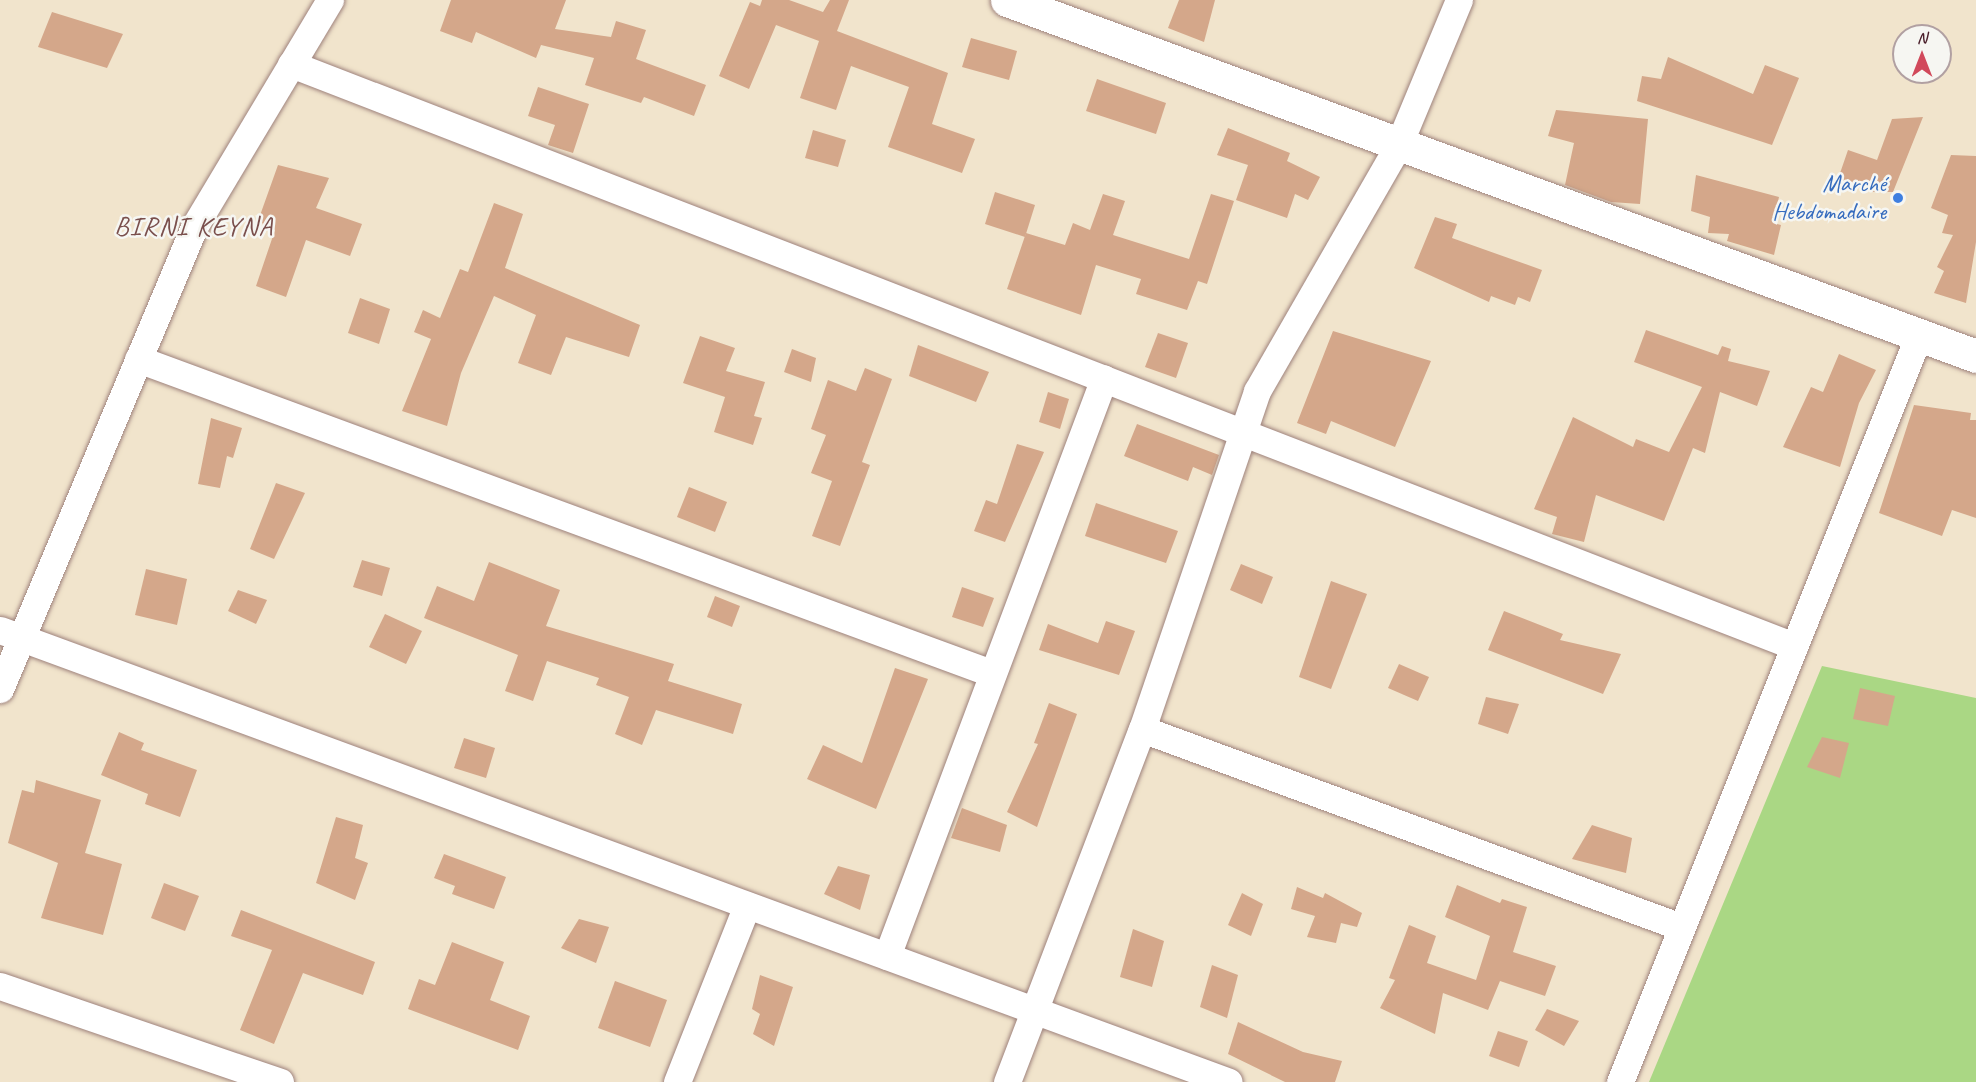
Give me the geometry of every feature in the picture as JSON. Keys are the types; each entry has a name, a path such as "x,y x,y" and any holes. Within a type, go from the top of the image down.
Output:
{"highway":[{"path":"1007,0 1976,356"}],"street":[{"path":"0,689 10,634 138,359 194,227 330,0"},
{"path":"1007,1082 1142,729 1257,391 1399,144 1459,0"},
{"path":"291,64 1794,646"},
{"path":"1620,1082 1919,335"},
{"path":"138,359 991,673"},
{"path":"887,956 991,673 1104,378"},
{"path":"10,634 1229,1082"},
{"path":"1142,729 1682,927"},
{"path":"677,1082 747,905"},
{"path":"0,987 279,1082"}],"green space":[{"path":"1822,666 1976,698 1976,1082 1649,1082"}],"building":[{"path":"451,0 566,0 555,29 611,37 616,21 646,30 636,59 706,85 694,116 644,97 641,103 585,85 594,58 541,45 536,58 476,32 472,43 440,31"},
{"path":"762,0 789,0 823,12 830,0 849,0 837,31 948,73 932,124 975,139 962,173 888,147 909,87 851,66 836,110 800,98 819,41 776,25 749,89 719,76 750,2 760,6"},
{"path":"1179,0 1215,0 1204,42 1168,28"},
{"path":"52,12 123,34 107,68 38,47"},
{"path":"971,38 1017,51 1009,80 962,67"},
{"path":"1668,57 1753,94 1765,65 1799,78 1772,145 1637,101 1642,76 1661,79"},
{"path":"1097,79 1166,103 1156,134 1086,111"},
{"path":"538,87 589,104 573,153 548,145 555,125 528,116"},
{"path":"1556,110 1648,119 1640,204 1611,202 1565,185 1574,143 1548,136"},
{"path":"1923,117 1893,192 1870,192 1838,179 1848,150 1877,160 1892,119"},
{"path":"1228,128 1290,153 1287,161 1320,177 1308,200 1295,194 1287,218 1236,200 1248,165 1217,155"},
{"path":"813,130 846,140 838,167 805,158"},
{"path":"1951,155 1976,156 1976,242 1966,303 1934,293 1944,271 1937,267 1953,235 1942,233 1948,215 1931,208"},
{"path":"278,165 329,178 316,208 362,224 350,256 306,240 286,297 256,286 275,230 258,221"},
{"path":"1696,175 1779,197 1773,223 1781,225 1774,255 1727,241 1729,234 1708,233 1710,217 1691,211"},
{"path":"995,192 1035,205 1025,237 985,224"},
{"path":"1103,194 1125,201 1113,235 1189,259 1211,194 1234,201 1207,284 1198,281 1187,310 1136,294 1141,279 1096,265 1081,315 1007,289 1026,233 1065,245 1073,223 1090,230"},
{"path":"494,203 523,214 505,268 640,325 629,357 566,337 551,375 518,363 536,315 494,296 461,373 447,426 402,411 431,339 414,332 423,310 440,318 460,269 468,272"},
{"path":"1435,217 1457,224 1452,238 1542,270 1530,302 1518,297 1515,305 1491,296 1489,302 1414,268"},
{"path":"360,298 390,309 379,344 348,333"},
{"path":"1646,330 1718,355 1722,346 1731,349 1728,361 1770,371 1757,406 1720,392 1705,453 1693,448 1664,521 1596,495 1584,542 1552,534 1557,517 1534,509 1573,417 1633,447 1636,439 1669,452 1702,387 1634,362"},
{"path":"1333,331 1431,361 1395,447 1331,421 1326,434 1297,423"},
{"path":"1158,333 1188,343 1176,378 1145,367"},
{"path":"700,336 735,348 726,371 765,382 754,416 762,418 753,445 714,432 725,397 683,383"},
{"path":"918,345 989,372 976,402 909,376"},
{"path":"792,349 816,358 811,382 784,372"},
{"path":"1839,354 1876,370 1859,403 1840,467 1783,447 1811,387 1823,392"},
{"path":"865,368 892,379 862,462 870,465 840,546 812,536 832,481 811,473 826,435 811,429 828,380 856,391"},
{"path":"1048,392 1069,399 1060,429 1039,422"},
{"path":"1914,405 1971,413 1970,420 1976,420 1976,518 1952,510 1942,536 1879,513"},
{"path":"211,418 242,428 233,458 227,456 220,488 198,484"},
{"path":"1137,424 1219,455 1212,475 1193,467 1188,481 1124,456"},
{"path":"1017,444 1044,452 1005,542 974,531 986,500 997,504"},
{"path":"276,483 305,493 274,559 250,549"},
{"path":"689,487 727,502 715,532 677,517"},
{"path":"1096,503 1178,531 1166,563 1085,536"},
{"path":"362,560 390,568 382,596 353,587"},
{"path":"489,562 560,590 546,626 674,664 668,681 742,704 733,734 656,710 642,745 615,734 629,697 596,685 599,678 547,661 533,701 505,691 518,655 424,618 437,586 474,601"},
{"path":"1241,564 1273,577 1262,604 1230,590"},
{"path":"146,569 187,579 177,625 135,615"},
{"path":"1331,581 1367,594 1331,689 1299,677"},
{"path":"962,587 994,598 983,627 952,617"},
{"path":"238,590 267,600 256,624 228,611"},
{"path":"715,596 740,606 732,627 707,617"},
{"path":"1504,611 1563,634 1560,640 1621,654 1603,694 1488,650"},
{"path":"385,614 422,631 406,664 369,647"},
{"path":"1106,621 1135,631 1119,675 1039,650 1048,624 1098,643"},
{"path":"1399,664 1429,677 1418,701 1388,688"},
{"path":"895,668 928,679 876,809 807,779 823,745 862,763"},
{"path":"1860,688 1895,696 1888,726 1853,719"},
{"path":"1486,697 1519,704 1508,734 1478,724"},
{"path":"1049,703 1077,714 1037,827 1007,812 1038,744 1034,743"},
{"path":"119,732 144,743 141,750 197,770 180,817 145,804 148,794 101,775"},
{"path":"1822,737 1849,743 1840,778 1807,767"},
{"path":"464,738 495,748 486,778 454,768"},
{"path":"36,780 101,800 85,853 122,864 103,935 41,918 58,863 8,843 22,790 34,793"},
{"path":"962,808 1007,825 1000,852 951,838"},
{"path":"336,817 363,825 355,858 368,863 355,900 316,883"},
{"path":"1592,825 1632,838 1626,873 1572,859"},
{"path":"444,854 506,877 494,909 452,894 455,886 434,878"},
{"path":"838,866 870,875 860,910 824,894"},
{"path":"164,883 199,896 185,931 151,918"},
{"path":"1457,885 1500,903 1502,899 1527,907 1513,952 1556,966 1545,996 1500,981 1488,1010 1443,993 1435,1034 1380,1008 1395,980 1389,978 1409,925 1436,936 1427,963 1476,980 1490,936 1445,917"},
{"path":"1297,887 1323,898 1325,893 1362,913 1357,927 1341,923 1336,943 1307,937 1315,916 1291,909"},
{"path":"1242,893 1263,904 1251,936 1228,925"},
{"path":"241,910 375,962 363,995 303,973 274,1044 240,1030 272,950 231,936"},
{"path":"579,919 609,927 596,963 561,948"},
{"path":"1133,929 1164,941 1152,987 1120,977"},
{"path":"452,942 504,962 490,1000 530,1016 518,1050 408,1009 419,979 435,985"},
{"path":"1212,965 1238,975 1227,1018 1200,1007"},
{"path":"760,975 793,987 774,1046 753,1034 760,1014 752,1009"},
{"path":"615,981 667,1000 650,1047 598,1028"},
{"path":"1547,1009 1579,1021 1564,1046 1535,1030"},
{"path":"1238,1022 1303,1052 1342,1061 1335,1082 1285,1082 1228,1054"},
{"path":"1498,1031 1528,1041 1519,1067 1489,1056"}],"place":[{"name":"Marché Hebdomadaire","path":"1898,198"}],"district":[{"name":"BIRNI KEYNA","path":"194,227"}]}
